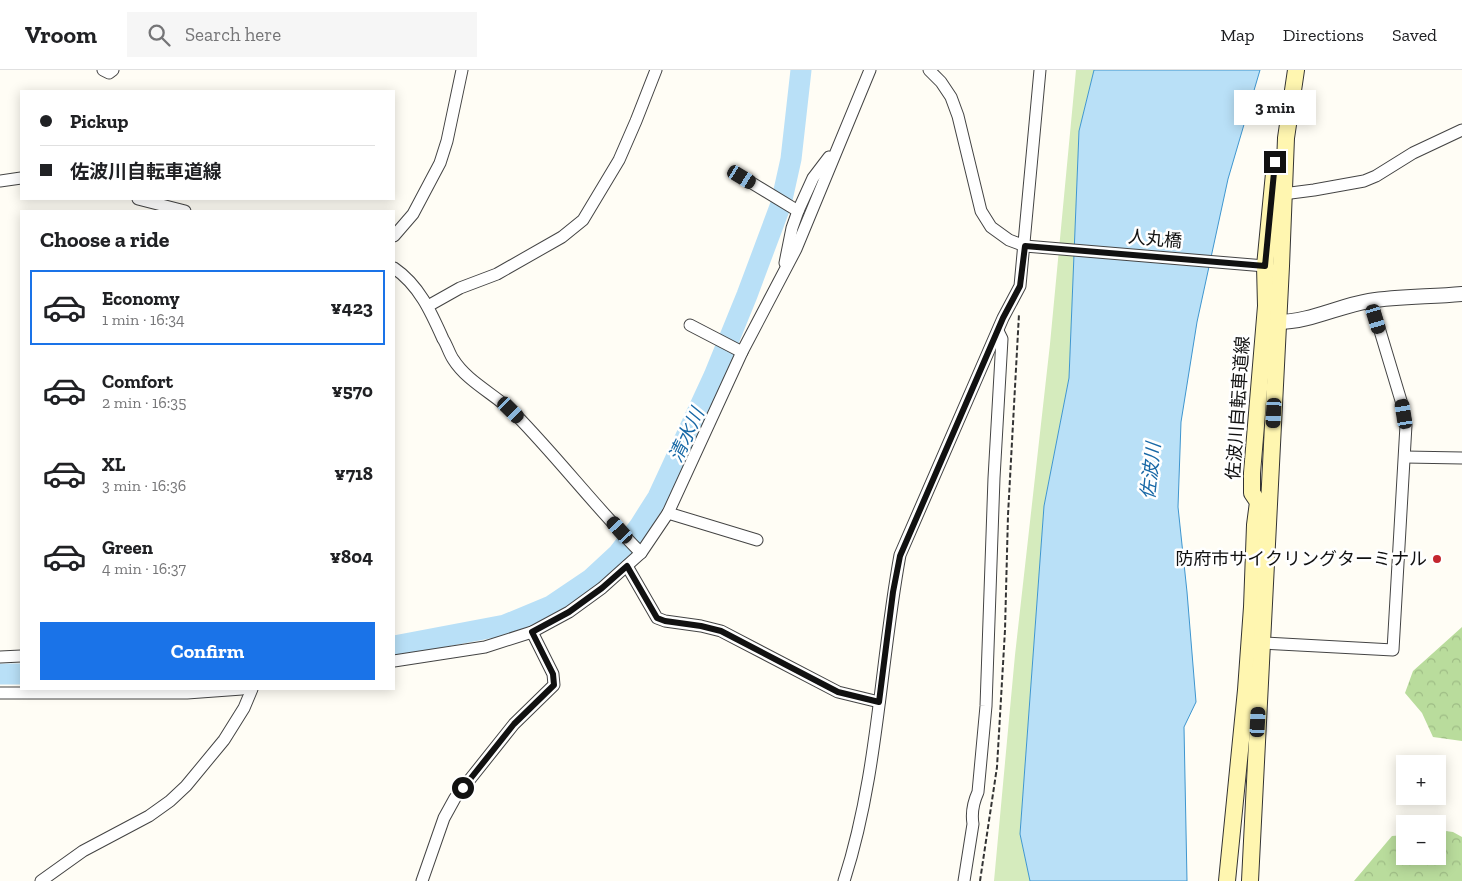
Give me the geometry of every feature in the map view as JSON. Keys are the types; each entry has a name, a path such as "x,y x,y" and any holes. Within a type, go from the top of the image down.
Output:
{"main road":[{"path":"1250,881 1263,643 1264,502 1278,322 1283,194 1281,142 1296,70"},
{"name":"佐波川自転車道線","path":"1227,881 1252,607 1255,525 1264,502 1252,493 1266,306 1260,266 1281,142"}],"street":[{"path":"103,70 109,74 113,70"},
{"path":"395,235 413,214 440,162 447,140 462,70"},
{"path":"428,306 460,288 497,274 562,237 583,220 619,160 656,70"},
{"path":"395,661 485,647 532,632 569,612 602,588 627,566 668,513 742,352 796,249 870,70"},
{"name":"人丸橋","path":"929,70 941,82 954,106 981,211 992,227 1009,240 1025,246 1041,248 1260,266"},
{"path":"844,881 868,778 893,592 900,556 998,331 1020,286 1040,70"},
{"path":"1283,194 1364,181 1376,176 1413,153 1462,130"},
{"path":"784,272 792,228 798,211 813,178 837,148"},
{"path":"742,177 798,211"},
{"path":"0,181 20,178"},
{"path":"142,200 181,210"},
{"path":"395,269 414,286 428,306 453,360 466,374 511,410 540,439 639,551"},
{"path":"1278,322 1292,322 1342,306 1371,301 1462,294"},
{"path":"1263,643 1394,650 1406,425 1402,404 1371,301"},
{"path":"690,325 742,352"},
{"path":"964,881 970,847 973,802 978,792 986,706 994,478 1002,339 998,331"},
{"path":"1405,457 1462,458"},
{"path":"668,513 758,540"},
{"path":"627,566 657,618 721,631 838,692 879,702"},
{"path":"422,881 444,818 455,798 514,724 554,685 553,674 532,632"},
{"path":"0,657 20,656"},
{"path":"0,693 187,693 228,690"},
{"path":"41,881 83,851 149,816 170,801 186,786 224,740 244,708 252,690"}],"path":[{"path":"980,881 997,767 1006,630 1008,515 1018,314"}],"green space":[{"path":"1076,70 1094,70 1079,131 1069,378 1044,506 1020,834 1030,881 994,881 1015,655 1050,344"},
{"path":"1462,627 1462,741 1433,737 1422,713 1405,693 1413,671"},
{"path":"1446,831 1453,832 1462,837 1462,881 1354,881 1392,836 1396,836 1396,865 1446,865"}],"water":[{"name":"佐波川","path":"1094,70 1260,70 1228,179 1197,322 1181,422 1178,507 1196,702 1184,727 1187,881 1030,881 1020,834 1044,506 1069,378 1079,131"}],"waterway":[{"name":"清水川","path":"395,646 505,625 551,606 591,579 618,554 639,527 658,497 714,376 781,204 791,159 801,70"},
{"name":"清水川","path":"0,674 20,674"}],"place":[{"name":"防府市サイクリングターミナル","path":"1437,559"}],"route":[{"path":"463,788 514,724 554,685 553,674 532,632 569,612 602,588 627,566 657,618 721,631 838,692 879,702 893,592 905,540 1003,318 1020,286 1025,246 1265,266 1275,162"}]}
